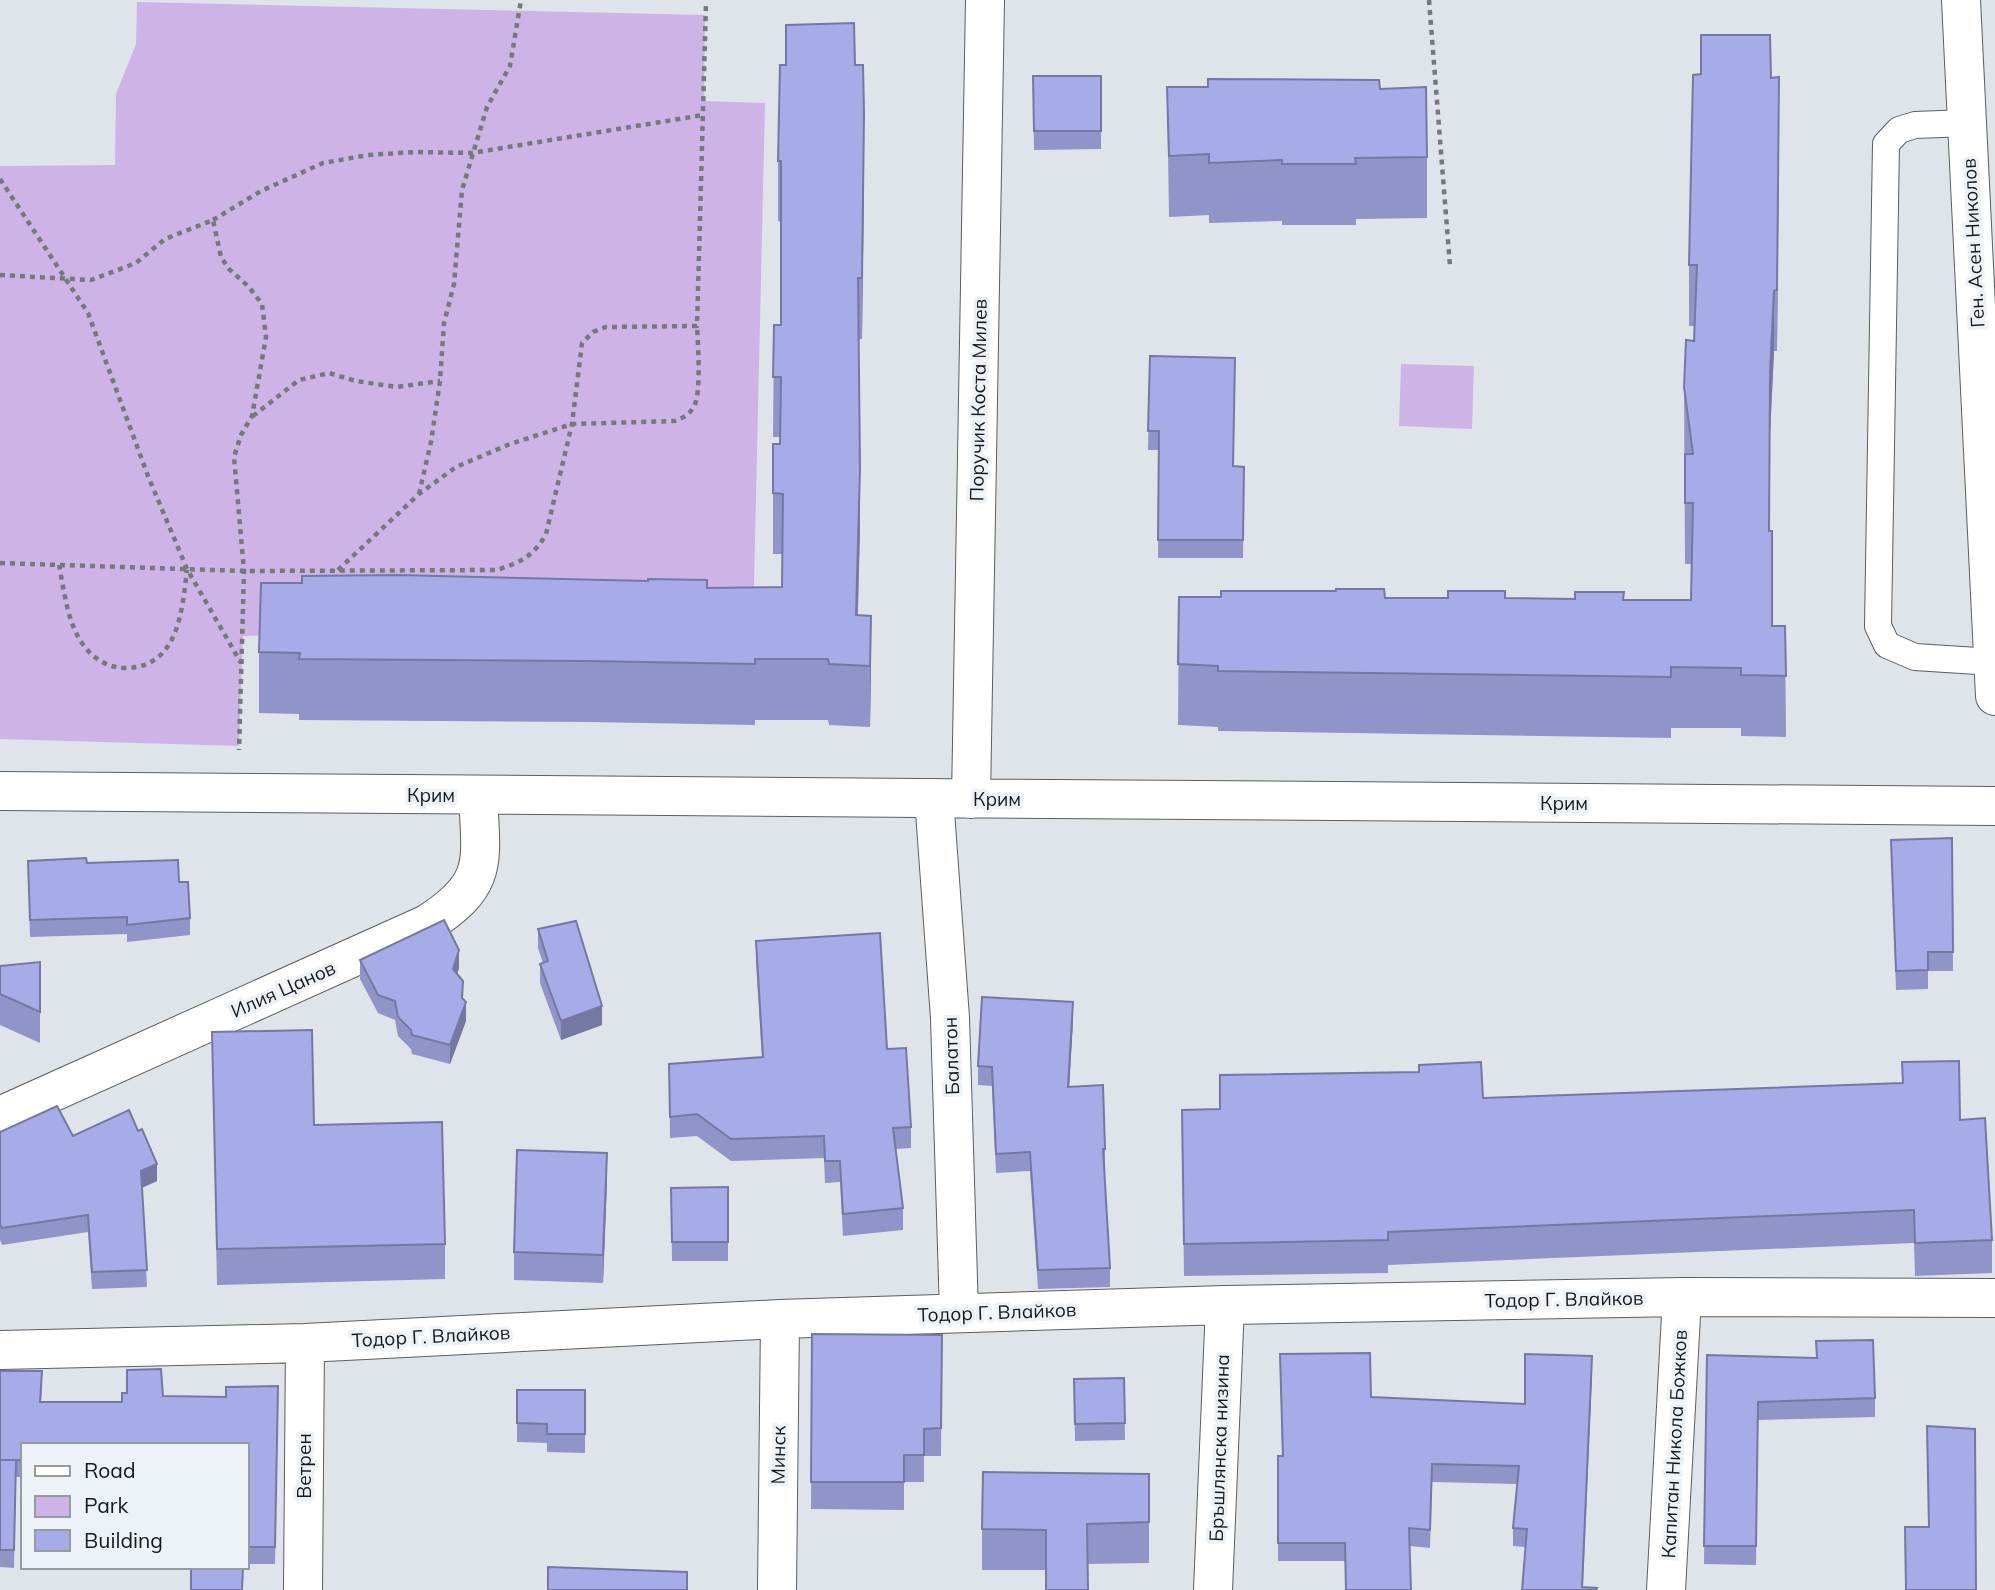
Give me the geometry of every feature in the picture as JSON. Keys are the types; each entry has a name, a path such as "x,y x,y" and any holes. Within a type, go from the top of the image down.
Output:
{"street":[{"name":"Поручик Коста Милев","path":"971,799 985,0"},
{"name":"Ген. Асен Николов","path":"1961,0 1994,679"},
{"name":"Крим","path":"0,791 1995,806"},
{"name":"Илия Цанов","path":"0,1116 427,924 445,912 463,897 474,881 481,860 478,795"},
{"name":"Балатон","path":"934,798 950,1018 959,1313"},
{"name":"Тодор Г. Влайков","path":"0,1350 304,1343 780,1319 1225,1305 1682,1297 1995,1298"},
{"name":"Капитан Никола Божков","path":"1666,1590 1682,1297"},
{"name":"Бръшлянска низина","path":"1213,1590 1225,1305"},
{"name":"Минск","path":"776,1590 780,1319"},
{"name":"Ветрен","path":"303,1590 304,1343"}],"lane":[{"path":"1967,123 1916,125 1899,130 1886,144 1878,626 1887,645 1915,657 1994,679"}],"path":[{"path":"419,494 440,381 444,324 455,274 461,190 488,107 510,66 520,0"},
{"path":"1429,0 1450,266"},
{"path":"337,572 419,494 456,467 510,444 572,424 675,421 686,416 695,405 706,2"},
{"path":"0,275 91,280 136,263 165,239 213,220 261,191 323,163 392,153 472,153 703,115"},
{"path":"0,179 88,313 148,476 187,569 242,664"},
{"path":"213,220 221,257 261,304 267,337 252,416 241,435 234,457 244,571 238,793"},
{"path":"0,563 244,571 497,570 517,563 537,550 546,534 572,424 582,343 593,332 606,327 697,326"},
{"path":"252,416 299,380 329,373 356,381 396,387 440,381"},
{"path":"59,565 71,618 80,640 93,656 114,668 138,668 163,654 174,638 182,614 187,569"}],"green space":[{"path":"137,2 705,15 704,101 765,103 753,629 243,636 239,746 0,739 0,166 115,165 116,94 136,44"},
{"path":"1401,364 1474,366 1472,429 1399,426"}],"building":[{"path":"854,23 855,65 863,65 864,113 862,278 858,278 860,468 856,615 871,616 870,666 829,664 828,659 755,659 755,664 299,659 300,653 259,652 261,583 302,583 302,576 707,580 707,588 782,587 783,494 773,493 773,444 780,444 781,377 773,377 774,325 781,325 781,161 778,161 780,65 786,65 786,25"},
{"path":"1701,35 1770,35 1771,78 1779,77 1777,290 1774,291 1770,373 1769,531 1772,531 1772,626 1785,626 1786,676 1741,675 1741,668 1671,667 1671,677 1218,671 1218,666 1178,664 1179,597 1221,597 1221,591 1384,589 1385,598 1448,598 1448,591 1505,591 1505,598 1575,599 1575,592 1624,592 1623,600 1691,600 1693,503 1685,503 1685,454 1693,454 1684,387 1686,340 1694,341 1697,265 1689,265 1693,75 1701,74"},
{"path":"1033,76 1101,76 1101,131 1034,131"},
{"path":"1208,79 1379,80 1380,89 1426,87 1427,157 1355,158 1356,164 1282,164 1282,160 1209,163 1209,154 1169,156 1167,87 1208,87"},
{"path":"1150,356 1235,358 1233,466 1244,467 1243,540 1158,540 1159,431 1148,431"},
{"path":"1952,838 1953,952 1928,952 1928,970 1896,971 1891,840"},
{"path":"86,858 87,863 178,860 179,882 188,882 190,918 127,925 127,917 30,920 28,861"},
{"path":"444,920 459,950 453,969 463,981 462,998 466,1002 450,1045 412,1035 411,1030 398,1017 395,1001 378,995 360,960"},
{"path":"576,921 602,1006 561,1021 540,964 548,961 538,929"},
{"path":"880,933 887,1049 906,1048 911,1127 893,1128 903,1208 843,1214 840,1161 825,1161 824,1136 731,1139 697,1114 670,1117 669,1064 763,1057 756,941"},
{"path":"40,962 40,1012 0,994 0,966"},
{"path":"982,997 1073,1002 1068,1087 1103,1085 1103,1149 1110,1268 1038,1270 1030,1152 996,1154 992,1067 978,1066"},
{"path":"312,1030 314,1125 442,1122 445,1244 217,1249 212,1032"},
{"path":"1959,1061 1960,1120 1985,1118 1992,1240 1915,1243 1914,1210 1388,1232 1388,1240 1184,1244 1182,1110 1220,1109 1220,1075 1419,1072 1419,1065 1481,1062 1483,1098 1903,1083 1902,1062"},
{"path":"57,1106 73,1136 129,1110 138,1131 142,1129 157,1164 141,1171 147,1270 92,1272 88,1215 2,1228 0,1132"},
{"path":"517,1150 607,1153 603,1255 514,1252"},
{"path":"728,1187 728,1242 672,1242 671,1188"},
{"path":"812,1334 942,1335 941,1428 924,1429 924,1455 904,1455 904,1482 811,1482"},
{"path":"1873,1340 1875,1398 1758,1402 1756,1546 1704,1546 1707,1355 1817,1358 1816,1341"},
{"path":"1370,1353 1371,1397 1525,1404 1525,1354 1592,1356 1582,1587 1597,1588 1596,1590 1522,1590 1527,1529 1513,1528 1519,1466 1432,1464 1430,1530 1409,1528 1411,1590 1346,1590 1345,1543 1278,1543 1278,1456 1283,1456 1280,1354"},
{"path":"161,1369 163,1396 226,1397 226,1387 278,1386 275,1547 248,1547 248,1443 21,1443 21,1460 0,1460 0,1371 42,1371 40,1402 122,1402 122,1393 127,1393 127,1370"},
{"path":"1124,1378 1125,1423 1075,1424 1074,1379"},
{"path":"517,1390 585,1390 585,1434 547,1434 547,1424 517,1423"},
{"path":"1927,1426 1975,1429 1976,1590 1906,1590 1905,1527 1929,1527"},
{"path":"0,1460 16,1460 14,1550 0,1550"},
{"path":"983,1472 1149,1474 1149,1522 1087,1524 1088,1590 1046,1590 1046,1530 982,1529"},
{"path":"548,1567 687,1572 687,1590 548,1590"},
{"path":"191,1569 243,1569 242,1590 191,1590"}]}
